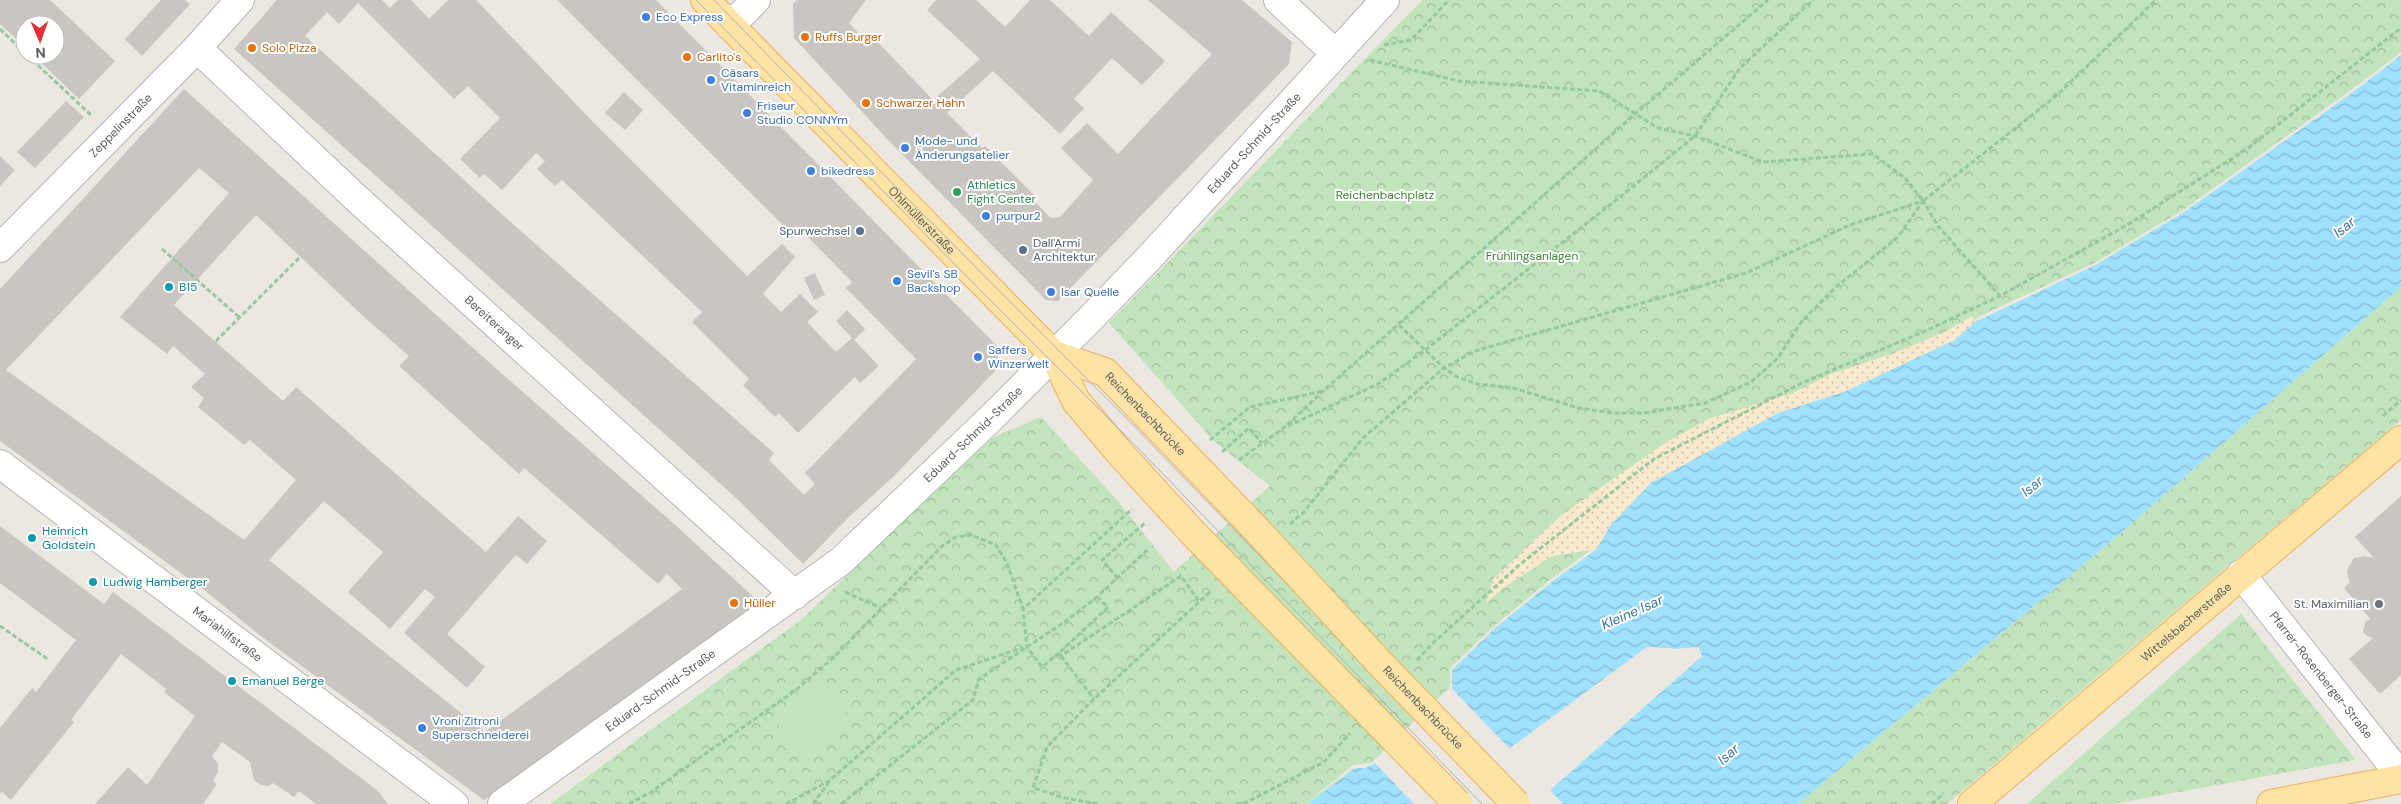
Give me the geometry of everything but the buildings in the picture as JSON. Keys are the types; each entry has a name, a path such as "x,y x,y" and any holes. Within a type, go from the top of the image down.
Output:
{"main road":[{"name":"Ohlmüllerstraße","path":"705,0 1054,355"},
{"name":"Reichenbachbrücke","path":"1054,355 1105,372 1174,446 1226,497 1378,661 1516,804"},
{"path":"1054,355 1076,401 1118,451 1191,531 1458,804"},
{"name":"Wittelsbacherstraße","path":"1972,804 2401,440"},
{"path":"2271,804 2401,777"}],"street":[{"name":"Zeppelinstraße","path":"0,248 197,48 240,0"},
{"path":"730,26 756,0"},
{"path":"1278,0 1335,53"},
{"name":"Eduard-Schmid-Straße","path":"502,804 806,588 859,544 991,418 1149,258 1385,0"},
{"name":"Bereiteranger","path":"197,48 355,197 806,588"},
{"name":"Mariahilfstraße","path":"0,464 454,804"},
{"name":"Pfarrer-Rosenberger-Straße","path":"2241,574 2401,777"}],"path":[{"path":"1382,45 1411,40 1449,0"},
{"path":"1239,460 1285,427 1323,391 1634,115 1768,0"},
{"path":"1285,427 1300,422 1378,384 1424,351 1695,136 1740,68 1813,0"},
{"path":"1399,325 1424,351 1444,368 1457,377 1478,384 1513,388 1579,408 1612,413 1644,413 1705,403 1751,382 1777,359 1802,321 1836,287 1898,237 1923,201 2054,97 2156,0"},
{"path":"1415,664 1434,642 1518,566 1654,459 1804,382 1923,332 2000,296 2127,225 2246,149 2401,28"},
{"path":"0,30 15,44"},
{"path":"1335,53 1459,81 1599,91 1634,115 1658,128 1695,136 1763,162 1873,154 1906,179 1923,201 1938,226 2000,296"},
{"path":"38,65 111,134"},
{"path":"1289,524 1304,512 1363,438 1444,368 1475,350 1746,274 1850,226 1923,201"},
{"path":"162,249 239,317"},
{"path":"216,341 300,257"},
{"path":"1208,442 1250,407 1323,391"},
{"path":"1220,454 1249,428 1262,443"},
{"path":"1023,609 1138,503"},
{"path":"1118,578 1102,560 1151,517"},
{"path":"629,804 651,792 796,690 834,658 941,547 956,537 971,535 996,545 1007,563 1023,609 1027,647 1042,667 1181,576 1200,601"},
{"path":"841,804 973,700 979,679 1097,598 1147,550"},
{"path":"806,588 881,608"},
{"path":"1098,804 1065,798 1033,788 1047,747 1094,699 1214,588"},
{"path":"1060,654 1108,608 1097,598"},
{"path":"0,626 48,660"},
{"path":"786,804 829,781 956,670 1027,647"},
{"path":"1060,654 1094,699"},
{"path":"1236,804 1245,803 1324,762 1356,727"},
{"path":"813,804 829,781"}],"green space":[{"name":"Frühlingsanlagen","path":"1422,0 2401,0 2401,55 2184,212 2097,264 1975,322 1955,340 1844,392 1778,413 1651,483 1597,549 1372,765 1354,768 1308,804 550,804 801,620 985,441 1041,417 1118,501 1174,572 1270,486 1215,442 1109,323"},
{"path":"2401,287 2401,420 1947,804 1798,804 2121,533"},
{"path":"2241,614 2356,760 2112,804 2027,804"},
{"path":"822,684 850,718 805,756 776,722"}],"sand":[{"path":"1972,316 1975,322 1955,340 1844,392 1778,413 1651,483 1610,526 1597,549 1552,556 1502,589 1486,603 1493,579 1560,516 1665,443 1708,419 1793,393 1829,375 1894,353 1945,332"}],"water":[{"path":"2401,55 2401,287 2121,533 1798,804 1534,804 1702,656 1698,647 1678,649 1647,647 1434,804 1308,804 1355,768 1364,768 1372,765 1453,688 1452,670 1495,628 1553,581 1597,549 1610,526 1651,483 1778,413 1844,392 1955,340 1975,322 2097,264 2184,212 2353,92"}],"pier":[{"path":"2401,52 2401,55 2353,92 2184,212 2097,264 1975,322 1974,319 2096,262 2183,210"},
{"path":"1597,549 1553,581 1495,628 1452,670 1452,689 1510,749 1647,647 1678,649 1698,647 1702,656 1550,790 1563,804 1531,804 1699,656 1696,650 1648,649 1438,804 1414,804 1375,763 1364,768 1354,768 1305,804 1353,765 1371,763 1450,687 1450,668 1493,627 1551,579 1591,550"}],"tram line":[{"path":"696,0 1132,442 1482,804"},
{"path":"714,0 892,183 1131,423 1500,804"}],"place":[{"name":"Eco Express","path":"646,17"},
{"name":"Ruffs Burger","path":"805,37"},
{"name":"Solo Pizza","path":"252,48"},
{"name":"Carlito's","path":"687,57"},
{"name":"Cäsars Vitaminreich","path":"711,80"},
{"name":"Schwarzer Hahn","path":"866,103"},
{"name":"Friseur Studio CONNYm","path":"747,113"},
{"name":"Mode- und Änderungsatelier","path":"905,148"},
{"name":"bikedress","path":"811,171"},
{"name":"Athletics Fight Center","path":"957,192"},
{"name":"purpur2","path":"986,216"},
{"name":"Spurwechsel","path":"860,231"},
{"name":"Dall'Armi Architektur","path":"1023,250"},
{"name":"Sevil's SB Backshop","path":"897,281"},
{"name":"B15","path":"169,287"},
{"name":"Isar Quelle","path":"1051,292"},
{"name":"Saffers Winzerwelt","path":"978,357"},
{"name":"Heinrich Goldstein","path":"32,538"},
{"name":"Ludwig Hamberger","path":"93,582"},
{"name":"Hüller","path":"734,603"},
{"name":"St. Maximilian","path":"2379,604"},
{"name":"Emanuel Berge","path":"232,681"},
{"name":"Vroni Zitroni Superschneiderei","path":"422,728"}],"park label":[{"name":"Reichenbachplatz","path":"1385,195"}],"water label":[{"name":"Isar","path":"2344,227"},
{"name":"Isar","path":"2032,486"},
{"name":"Kleine Isar","path":"1632,612"},
{"name":"Isar","path":"1728,754"}]}
